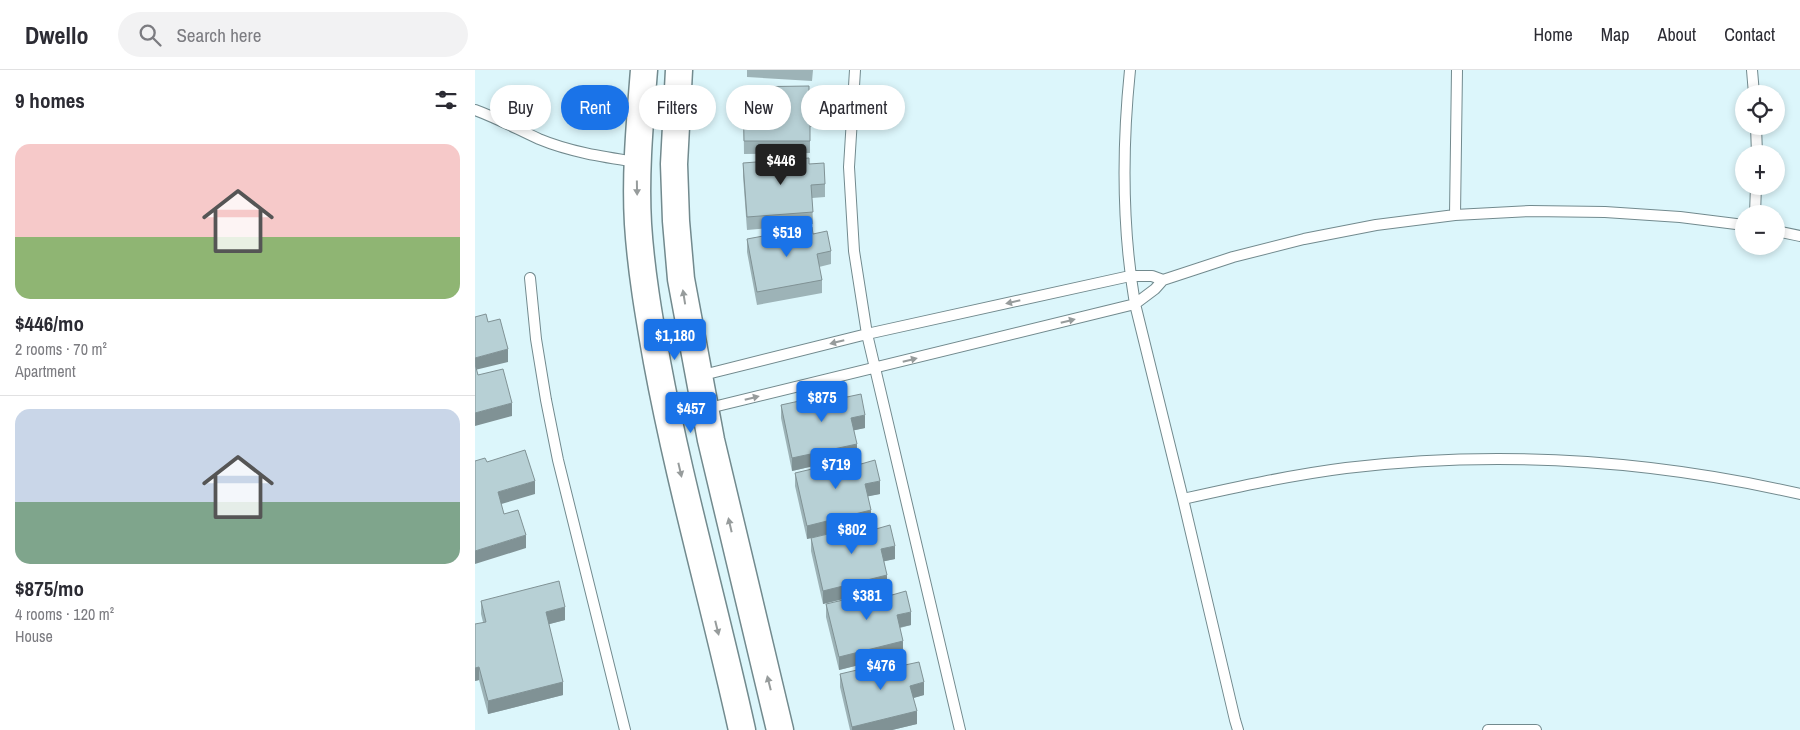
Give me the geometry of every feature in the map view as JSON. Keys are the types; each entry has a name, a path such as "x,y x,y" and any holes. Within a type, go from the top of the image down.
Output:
{"street":[{"path":"644,70 637,162 638,224 643,285 668,418 742,730"},
{"path":"679,70 674,164 681,279 705,409 743,580 780,730"},
{"path":"661,386 698,376"},
{"path":"668,418 705,409"}],"lane":[{"path":"855,70 849,167 854,251 867,334 960,730"},
{"path":"1130,70 1124,137 1124,206 1130,276 1135,304 1235,720 1239,730"},
{"path":"1455,215 1457,70"},
{"path":"1752,70 1753,85"},
{"path":"475,110 495,117 549,142 587,154 637,162"},
{"path":"705,409 1135,304 1150,294 1163,280 1233,257 1304,239 1376,225 1455,215 1530,211 1605,212 1680,217 1735,224"},
{"path":"1785,233 1800,236"},
{"path":"698,376 867,334 1130,276 1152,276 1163,280"},
{"path":"530,278 536,339 558,460 625,730"},
{"path":"1183,499 1264,481 1346,468 1425,461 1489,460 1558,460 1625,465 1690,473 1756,484 1800,494"},
{"path":"1488,730 1537,730"}],"building":[{"path":"791,86 801,86 801,130 810,130 810,141 744,141 744,130 791,130"},
{"path":"809,158 809,164 824,163 825,184 811,185 813,212 747,217 743,163"},
{"path":"812,227 813,234 827,231 831,251 817,254 822,280 757,292 747,239"},
{"path":"486,314 488,322 500,319 508,349 475,358 475,317"},
{"path":"475,364 478,375 503,369 512,403 475,413"},
{"path":"845,391 847,397 861,394 865,415 851,418 857,444 792,458 781,405"},
{"path":"525,450 535,481 498,492 504,514 518,510 526,535 475,551 475,461 485,458 487,462"},
{"path":"859,458 861,464 875,460 880,481 865,484 871,510 807,526 795,473"},
{"path":"875,523 876,529 890,525 895,546 881,549 887,575 823,591 811,538"},
{"path":"559,581 565,607 546,612 563,682 488,701 479,667 475,668 475,624 486,622 481,601"},
{"path":"890,589 892,595 906,591 911,612 897,615 903,641 839,657 826,604"},
{"path":"904,659 905,665 919,662 924,682 910,686 917,711 852,727 840,674"}]}
